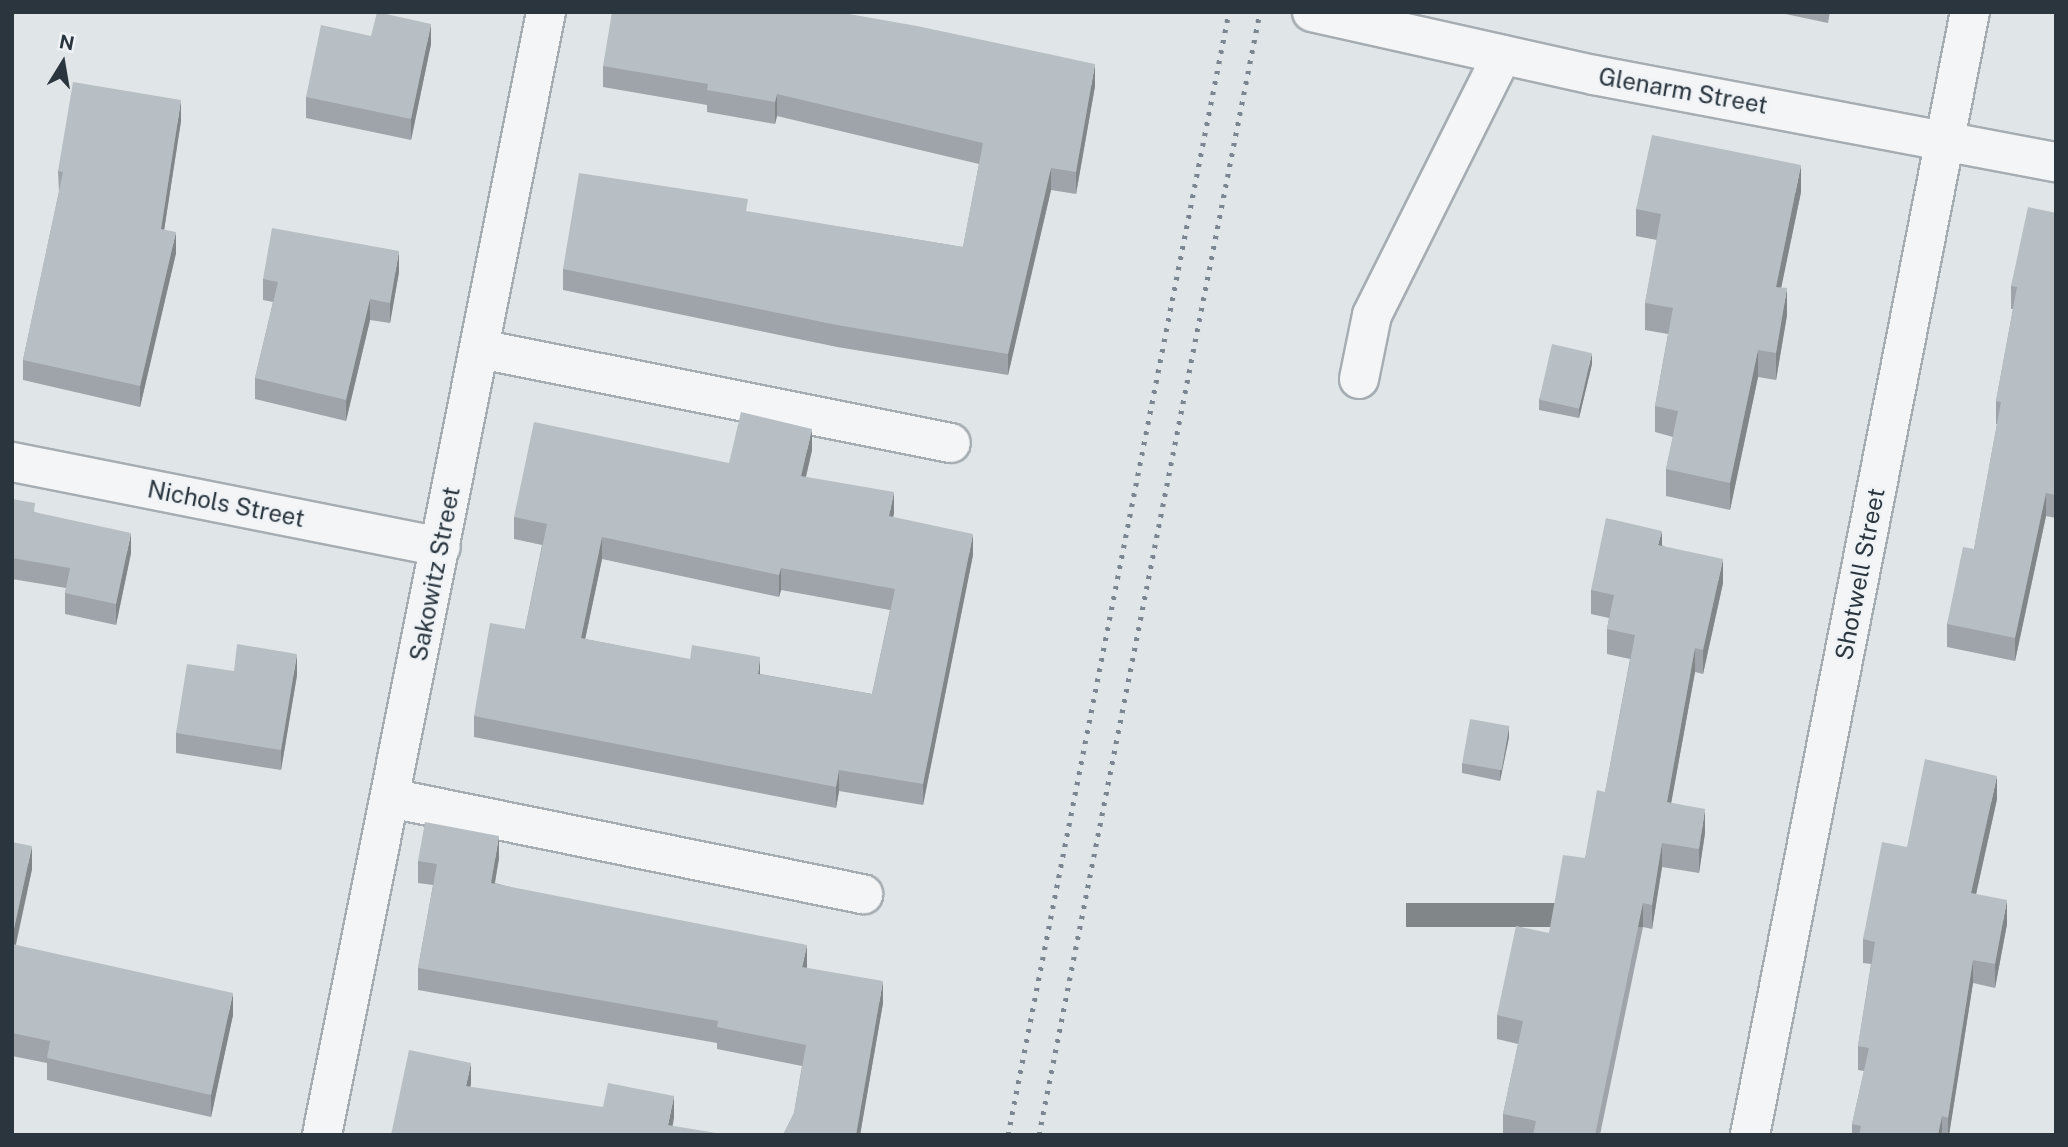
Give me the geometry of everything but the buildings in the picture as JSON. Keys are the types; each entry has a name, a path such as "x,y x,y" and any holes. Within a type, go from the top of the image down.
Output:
{"street":[{"name":"Sakowitz Street","path":"321,1135 441,547 546,12"},
{"name":"Glenarm Street","path":"1312,12 1502,55 1946,138 2056,162"},
{"name":"Shotwell Street","path":"1750,1135 1970,12"},
{"path":"1359,379 1372,315 1502,55"},
{"path":"480,349 951,443"},
{"name":"Nichols Street","path":"12,462 441,547"},
{"path":"390,798 863,894"}],"railway":[{"path":"1008,1135 1229,12"},
{"path":"1039,1135 1260,12"}]}
